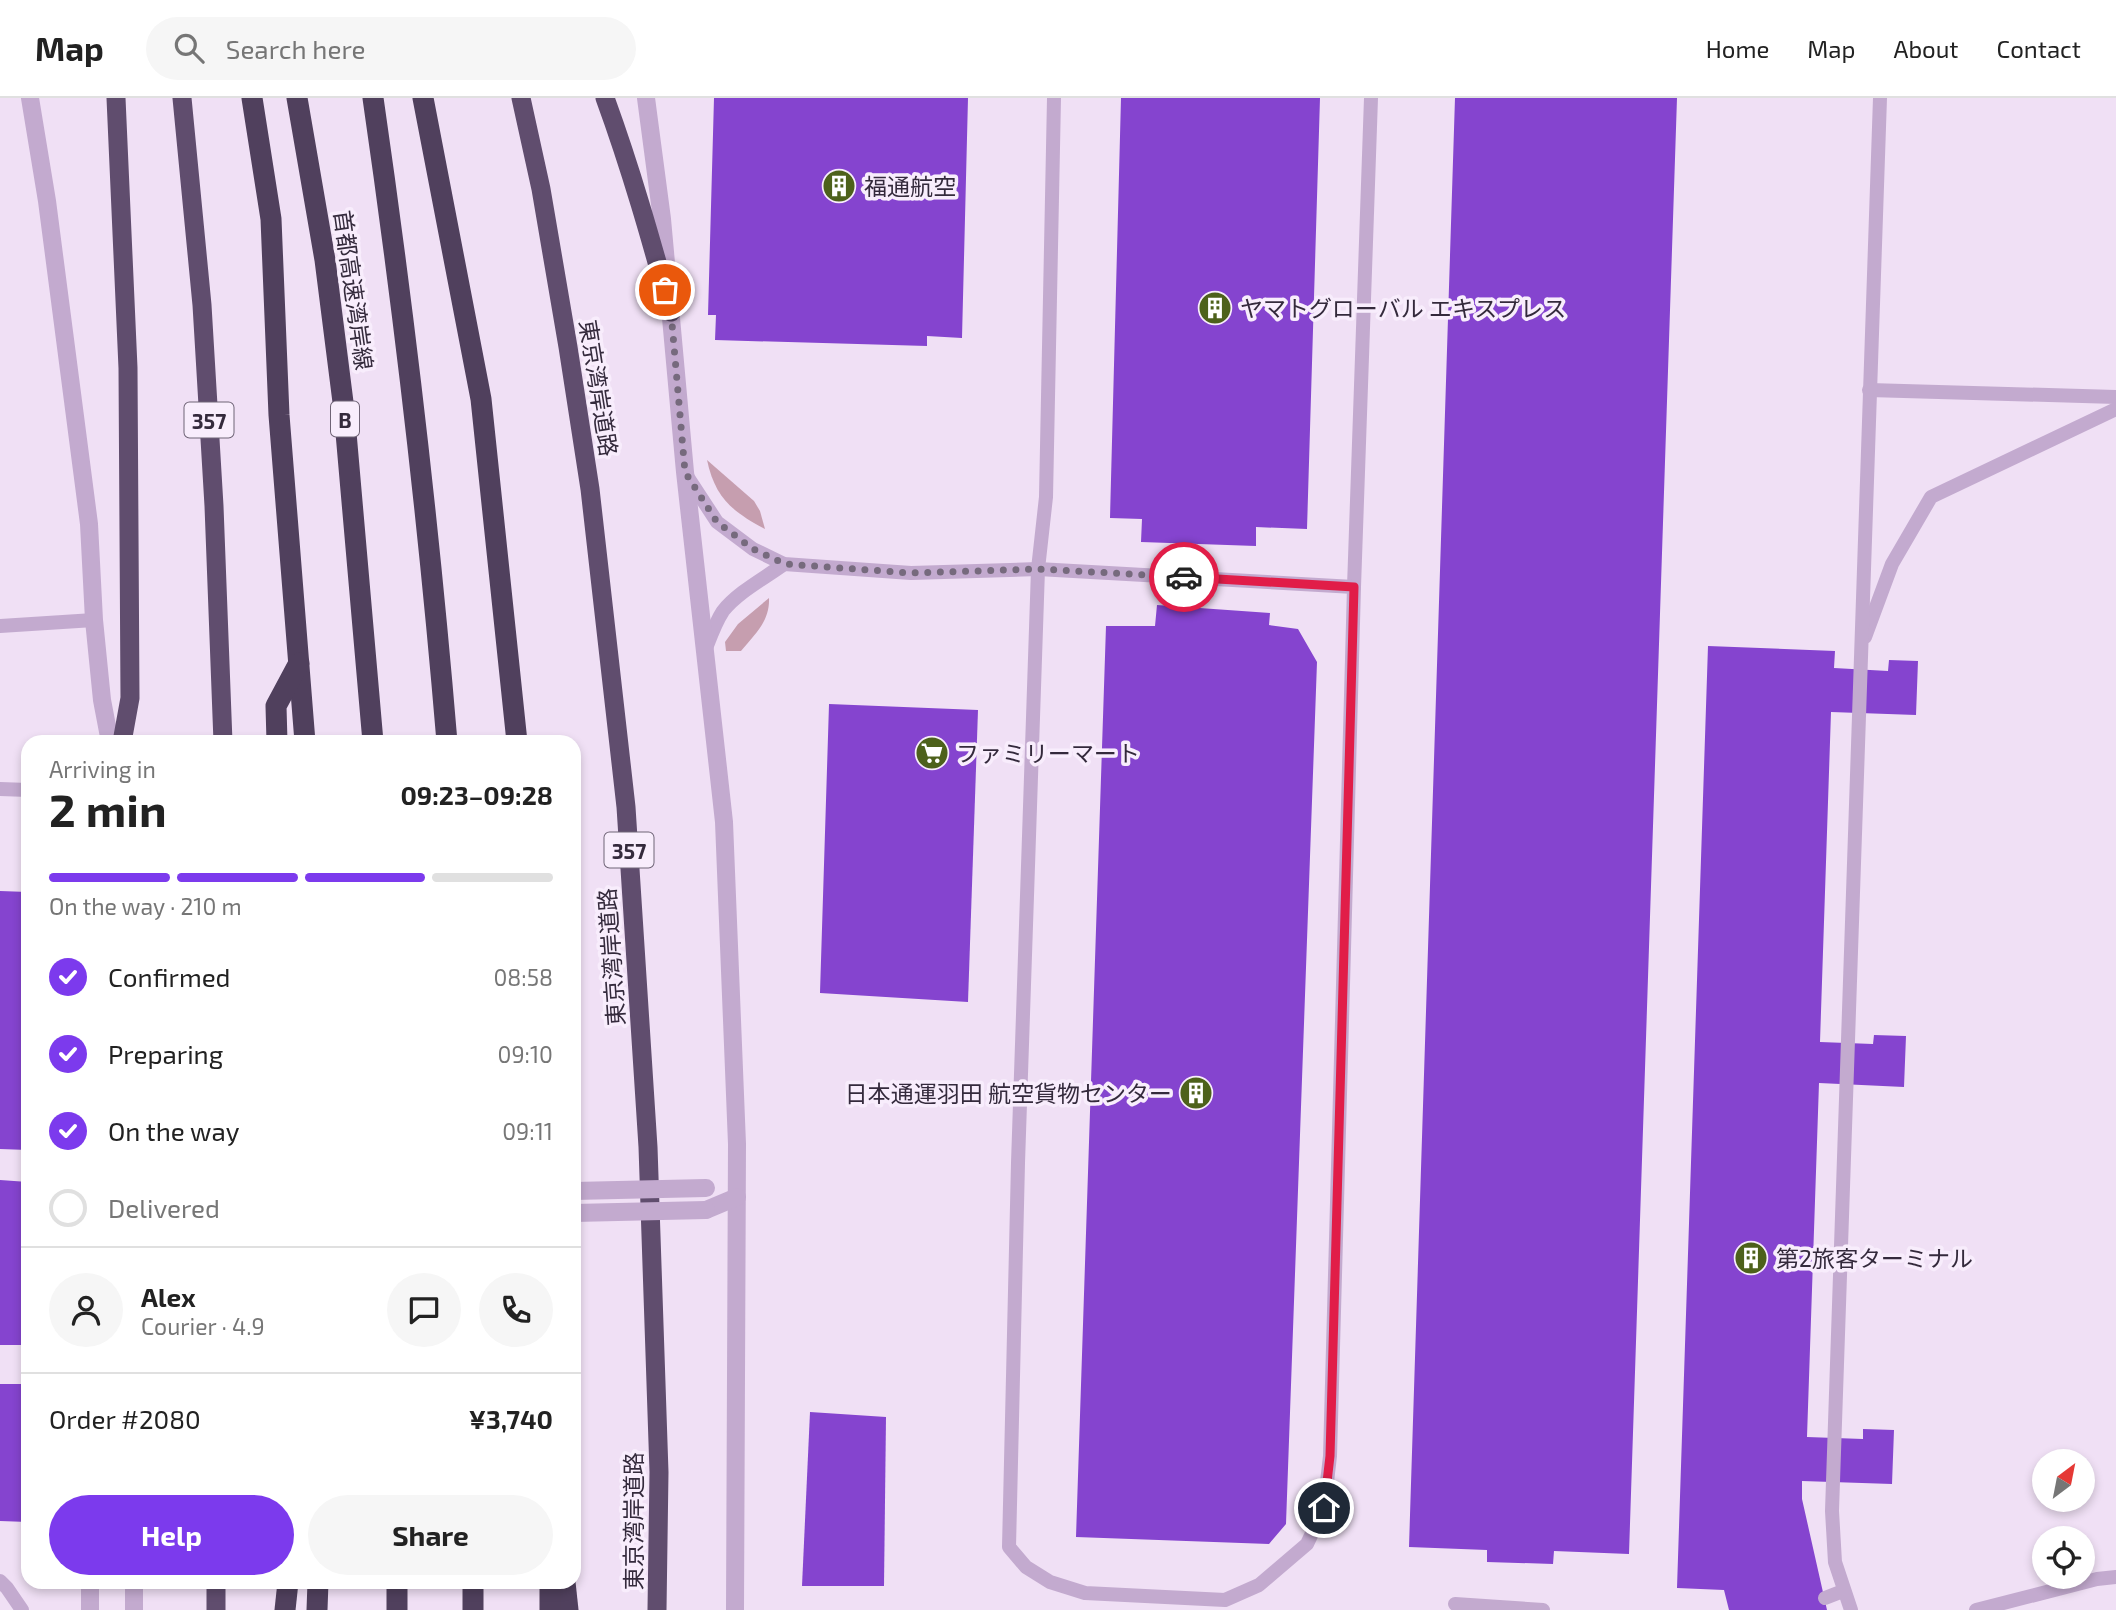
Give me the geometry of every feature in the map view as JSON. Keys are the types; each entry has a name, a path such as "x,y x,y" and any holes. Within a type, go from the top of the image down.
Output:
{"highway":[{"path":"116,98 128,368 130,698 123,735"},
{"name":"357","path":"182,98 203,319 214,506 223,735"},
{"path":"252,98 271,219 279,415 304,735"},
{"name":"首都高速湾岸線","path":"297,98 325,260 344,410 372,735"},
{"name":"首都高速湾岸線","path":"373,98 415,418 446,735"},
{"path":"423,98 481,398 516,735"},
{"name":"東京湾岸道路","path":"521,98 541,189 590,489 626,807 648,1147 659,1472 657,1610"},
{"path":"605,98 626,154 671,312"},
{"path":"277,735 275,706 299,663"},
{"path":"216,1589 216,1610"},
{"path":"285,1610 287,1589"},
{"path":"317,1610 318,1589"},
{"path":"397,1589 397,1610"},
{"path":"473,1589 473,1610"},
{"path":"550,1589 550,1610"},
{"path":"566,1589 568,1610"}],"street":[{"path":"30,98 47,201 89,524 94,620 102,700 109,735"},
{"path":"646,98 662,219 685,472 724,822 737,1144 735,1610"},
{"path":"581,1191 706,1188 737,1197"},
{"path":"581,1213 706,1210 737,1197"},
{"path":"90,1589 90,1610"},
{"path":"134,1589 134,1610"}],"lane":[{"path":"1054,98 1046,496 1038,569 1018,1150 1009,1547 1026,1567 1050,1582 1085,1593 1226,1600 1259,1585 1307,1544 1324,1508 1330,1456 1354,587 1371,98"},
{"path":"1851,1610 1835,1562 1832,1511 1880,98"},
{"path":"1869,390 2116,397"},
{"path":"1860,648 1892,564 1931,497 2116,409"},
{"path":"685,472 717,522 753,549 785,564 911,573 1038,569 1354,587"},
{"path":"704,654 713,629 724,611 737,598 785,564"},
{"path":"0,626 94,620"},
{"path":"0,789 21,790"},
{"path":"1976,1610 2097,1579 2116,1577"},
{"path":"0,1581 22,1610"},
{"path":"1825,1598 1843,1591"},
{"path":"1455,1604 1543,1610"}],"shaded area":[{"path":"707,460 754,501 765,529 726,502 710,473"},
{"path":"769,598 767,614 756,633 741,651 726,651 725,642 738,624"}],"building":[{"name":"福通航空","path":"714,98 968,98 962,338 927,336 927,346 715,340 716,315 708,315"},
{"name":"ヤマトグローバル エキスプレス","path":"1121,98 1320,98 1307,529 1256,527 1256,546 1141,542 1142,519 1110,518"},
{"path":"1455,98 1677,98 1629,1554 1554,1551 1553,1564 1487,1562 1487,1550 1409,1547"},
{"name":"日本通運羽田 航空貨物センター","path":"1157,605 1270,613 1269,625 1298,629 1317,662 1286,1524 1269,1544 1076,1537 1106,626 1155,626"},
{"name":"第2旅客ターミナル","path":"1708,646 1835,651 1834,668 1888,671 1889,660 1918,661 1916,715 1831,712 1820,1042 1873,1044 1874,1035 1906,1036 1904,1087 1819,1083 1807,1437 1863,1439 1863,1429 1894,1430 1892,1484 1802,1481 1802,1499 1827,1610 1729,1610 1724,1590 1677,1588"},
{"path":"829,704 978,710 968,1002 820,993"},
{"path":"0,891 21,892 21,1150 0,1149"},
{"path":"0,1180 21,1182 21,1345 0,1345"},
{"path":"0,1384 21,1384 21,1522 0,1521"},
{"path":"810,1412 886,1417 884,1586 802,1586"}],"way so far":[{"path":"665,290 671,312 685,472 717,522 753,549 785,564 911,573 1038,569 1184,577"}],"place":[{"name":"福通航空","path":"839,186"},
{"name":"ヤマトグローバル エキスプレス","path":"1215,308"},
{"name":"ファミリーマート","path":"932,753"},
{"name":"日本通運羽田 航空貨物センター","path":"1196,1093"},
{"name":"第2旅客ターミナル","path":"1751,1258"}],"route":[{"path":"1184,577 1354,587 1330,1456 1324,1508"}]}
